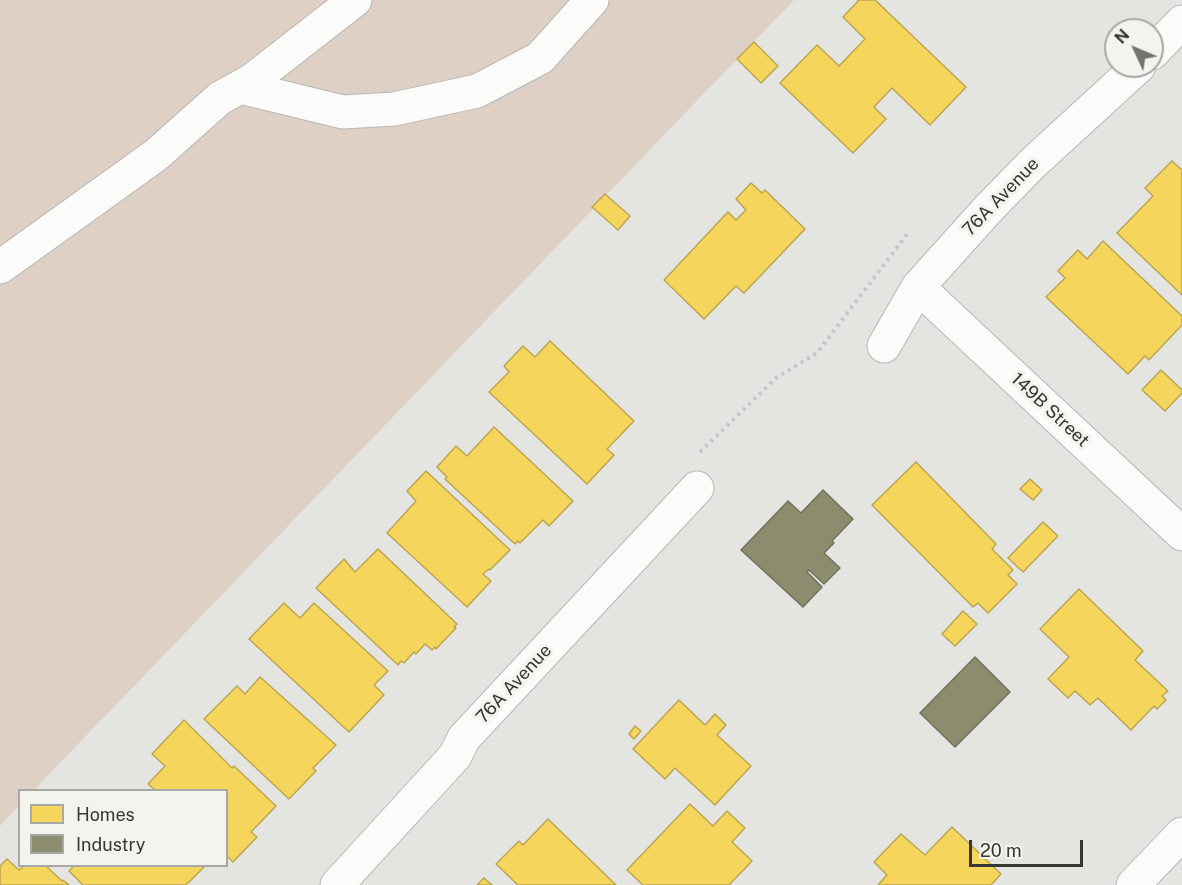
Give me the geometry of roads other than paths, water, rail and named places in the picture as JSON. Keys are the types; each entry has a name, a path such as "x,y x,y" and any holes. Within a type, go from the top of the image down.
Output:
{"street":[{"path":"0,267 156,155 220,98 251,81 355,0"},
{"path":"240,87 343,112 394,109 477,91 540,58 592,0"},
{"path":"1164,41 1182,22"},
{"name":"76A Avenue","path":"884,346 918,286 1004,192 1126,78"},
{"name":"149B Street","path":"918,286 1182,534"},
{"name":"76A Avenue","path":"337,885 455,756 464,738 696,473"},
{"path":"1152,879 1182,834"}]}
